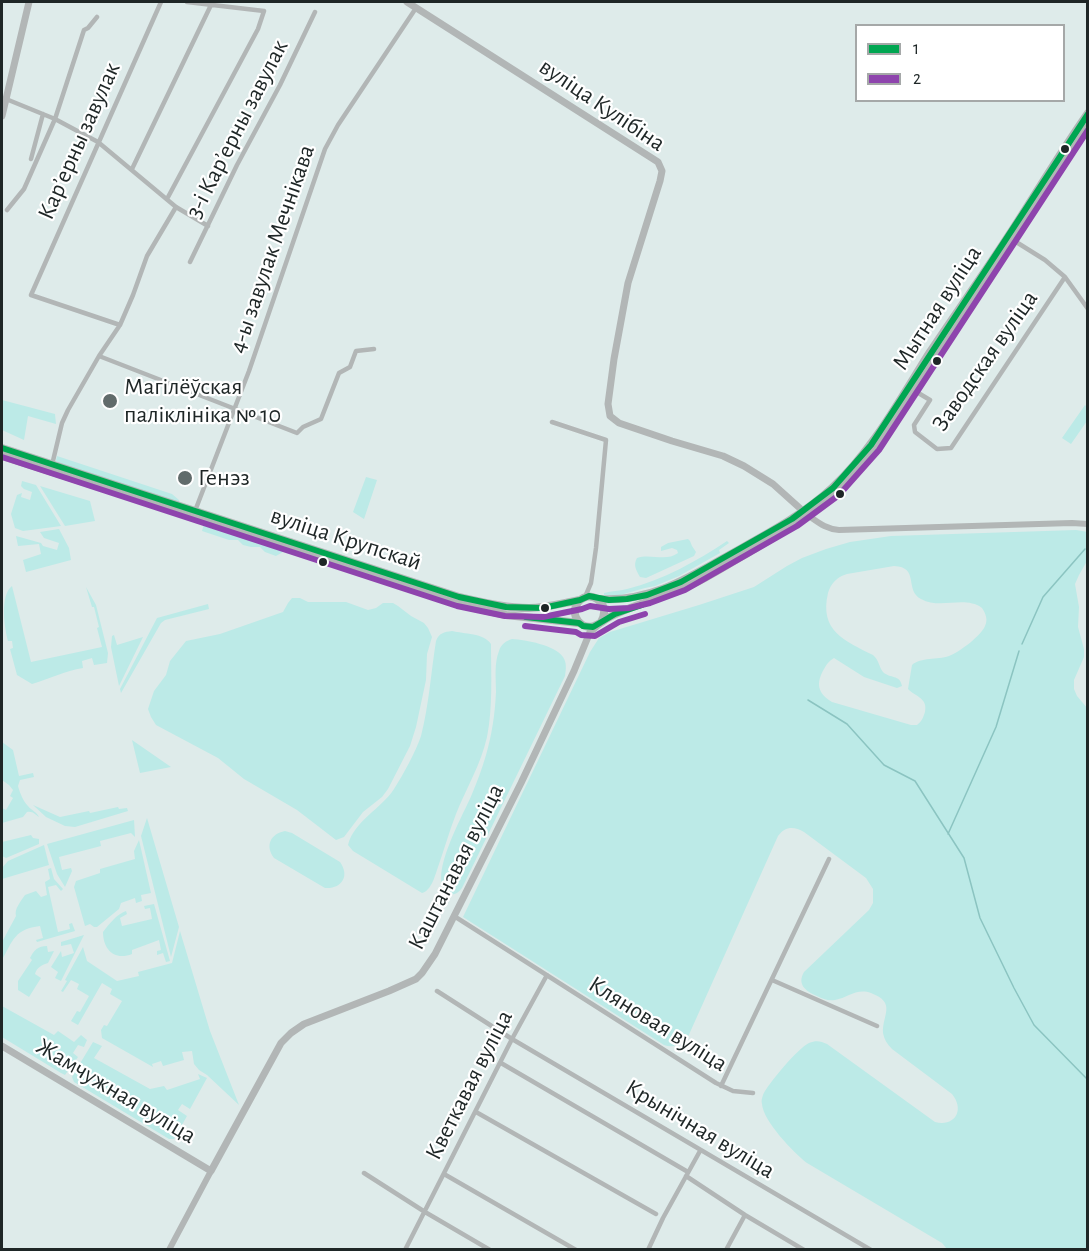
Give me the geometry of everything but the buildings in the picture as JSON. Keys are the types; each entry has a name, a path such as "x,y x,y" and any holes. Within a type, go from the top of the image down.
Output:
{"main road":[{"path":"2,116 29,2"},
{"name":"вуліца Кулібіна","path":"407,2 658,162 662,171 660,181 628,283 608,404 610,416 619,423 723,456 744,465 774,484 806,513"},
{"name":"Мытная вуліца","path":"806,513 839,491 872,455 1011,239 1088,113"},
{"name":"Мытная вуліца","path":"806,513 833,488 871,445 980,277 1011,239 1088,127"},
{"name":"вуліца Крупскай","path":"2,448 51,467 457,604 506,615 581,624"},
{"name":"вуліца Крупскай","path":"2,456 51,467"},
{"path":"596,598 602,603 605,612 590,632 576,618 575,609 582,599 596,598 627,599 647,595 673,585 806,513"},
{"path":"581,624 593,627 615,614 691,585 762,544 806,513"},
{"name":"вуліца Крупскай","path":"194,514 459,597 506,607 528,608 543,608 582,599"},
{"name":"Каштанавая вуліца","path":"211,1171 281,1043 291,1033 304,1024 389,992 422,974 435,954 521,783 590,632"},
{"name":"Жамчужная вуліца","path":"2,1046 211,1171"}],"street":[{"name":"Карʼерны завулак","path":"120,326 31,295 161,2"},
{"path":"168,199 258,29 264,11 187,2"},
{"path":"132,169 211,6"},
{"name":"4-ы завулак Мечнікава","path":"194,514 289,256 325,149 338,125 416,8"},
{"name":"3-і Карʼерны завулак","path":"190,262 244,153 278,91 315,12"},
{"name":"Карʼерны завулак","path":"7,210 24,189 55,119 84,30 97,17"},
{"path":"6,99 55,119 98,142 176,207 208,226"},
{"path":"31,159 43,114"},
{"path":"51,467 67,412 99,356 120,326 147,256 176,207"},
{"path":"1011,239 1045,260 1065,277 1088,309"},
{"name":"Заводская вуліца","path":"915,391 930,400 914,425 915,432 938,448 951,448 1065,277"},
{"path":"99,356 297,433 303,427 321,419 339,373 350,367 356,351 374,349"},
{"path":"552,422 606,440 591,583 582,599"},
{"path":"806,513 831,530 1088,524"},
{"path":"591,583 596,598"},
{"path":"721,1086 829,859"},
{"name":"Кляновая вуліца","path":"454,916 721,1086 753,1093"},
{"name":"Кветкавая вуліца","path":"405,1250 547,975"},
{"path":"772,980 877,1026"},
{"name":"Крынічная вуліца","path":"437,991 513,1039 871,1250"},
{"path":"501,1063 687,1174 745,1215 804,1250"},
{"path":"476,1112 657,1214"},
{"path":"648,1250 700,1150"},
{"path":"169,1250 211,1171"},
{"path":"364,1173 490,1250"},
{"path":"444,1174 576,1250"},
{"path":"726,1250 745,1215"}],"shaded area":[{"path":"2,400 55,414 56,424 28,416 24,440 2,430"},
{"path":"1085,405 1087,421 1071,444 1062,438"},
{"path":"57,456 172,494 179,502 57,462"},
{"path":"366,477 377,480 364,519 353,512"},
{"path":"22,481 36,485 61,526 23,531 15,528 11,514 17,495 22,493 21,497 30,500 32,492 21,486"},
{"path":"40,486 90,501 95,521 65,526"},
{"path":"204,524 283,552 276,556 265,552 260,547 243,545 238,540 229,540 202,531"},
{"path":"59,529 69,548 71,560 26,572 23,560 41,554 39,544 18,546 16,536 57,550 59,543 44,538 40,532"},
{"path":"1076,530 1088,532 1087,561 1075,584 1079,607 1078,627 1084,657 1074,680 1077,696 1088,709 1087,1249 947,1249 942,1243 807,1163 773,1128 764,1111 763,1095 798,1051 816,1041 827,1044 935,1122 953,1120 958,1111 952,1094 887,1043 883,1033 886,1005 879,997 861,992 840,999 828,1000 803,987 801,980 804,972 869,910 873,903 873,889 866,878 804,832 790,828 778,836 687,1039 677,1045 664,1045 463,917 590,652 599,638 610,632 754,587 802,558 826,549 850,542 891,536","holes":["894,566 907,570 913,590 921,599 936,603 975,604 982,608 986,619 985,626 979,634 958,651 949,656 920,661 912,665 908,689 925,704 923,718 917,725 832,702 823,695 819,687 821,674 834,658 864,677 897,688 902,686 897,678 883,672 873,655 853,645 837,633 827,617 826,606 829,589 840,577"]},
{"path":"688,539 696,552 694,556 646,578 640,577 635,565 637,558 673,556 678,553 677,550 672,548 661,551 661,547 668,543"},
{"path":"727,541 729,543 719,550 720,553 679,576 655,586 617,596 604,595 604,593 624,590 667,575 692,563"},
{"path":"12,586 31,662 102,647 94,607 92,607 86,587 96,605 108,653 107,663 94,665 92,658 82,661 83,668 32,684 17,675 10,649 13,648 12,641 8,641 4,619 4,603 8,590"},
{"path":"292,598 300,598 308,602 346,602 368,610 383,603 393,603 424,623 432,637 427,654 426,680 410,746 382,797 363,812 344,837 336,840 297,810 244,779 218,758 156,725 148,709 154,691 166,675 170,661 186,641 220,634 283,612"},
{"path":"208,604 209,609 161,623 121,693 120,689 157,618"},
{"path":"452,631 479,636 491,644 489,726 481,757 456,814 434,879 428,889 422,893 353,851 348,845 356,829 389,796 413,756 424,724 436,641 442,633"},
{"path":"114,635 117,645 143,637 119,686 111,647"},
{"path":"512,639 554,649 563,657 566,668 565,676 462,888 457,893 451,894 442,884 441,873 444,859 474,789 490,739 494,716 497,656 502,645"},
{"path":"132,740 171,767 140,773"},
{"path":"2,742 13,750 19,776 33,773 34,777 20,780 18,786 29,808 39,817 27,812 23,817 2,823 2,808 6,810 13,798 10,796 13,790 2,780"},
{"path":"33,805 60,817 118,807 119,809 127,808 128,811 75,827 65,826 46,817"},
{"path":"147,818 179,927 171,957 141,836"},
{"path":"134,820 135,837 131,833 100,841 101,846 59,857 62,870 71,868 72,871 65,887 57,874 47,844"},
{"path":"285,831 340,862 344,872 343,881 331,888 325,888 274,858 271,854 270,841"},
{"path":"31,835 39,839 39,844 6,858 2,856 2,842"},
{"path":"139,840 151,893 141,895 142,901 136,903 135,898 121,903 119,909 97,927 90,924 85,926 74,887 76,881 100,873 100,869 135,859 134,851"},
{"path":"44,845 49,865 2,879 2,868 8,861"},
{"path":"51,868 54,879 63,889 61,891 56,885 48,887 58,932 70,929 69,924 72,923 75,931 37,942 36,940 43,938 40,926 25,930 16,937 2,960 2,942 16,916 18,905 25,895 36,891 41,897 47,895 45,882 50,879 48,869"},
{"path":"154,904 170,961 166,962 163,953 157,955 157,951 161,950 159,940 132,950 132,954 126,956 115,955 111,952 105,944 103,932 119,914 126,911 127,914 120,918 122,926 152,919 150,908 145,909 144,906"},
{"path":"180,931 210,1031 239,1105 199,1070 194,1064 192,1051 182,1052 184,1060 163,1066 161,1061 152,1064 153,1067 102,1038 101,1030 104,1025 107,1026 122,1001 110,994 112,989 102,983 78,1025 71,1021 77,1011 80,1012 89,996 77,989 79,984 71,980 63,992 61,991 83,947 87,961 117,981 139,976 138,972 172,963"},
{"path":"84,935 61,981 55,978 58,972 51,967 61,951 62,957 74,953 71,944 61,946 61,942"},
{"path":"47,946 48,952 54,951 48,963 36,972 35,974 41,978 29,997 18,990 18,981 32,960 30,958 35,951"},
{"path":"2,1006 54,1035 58,1031 74,1042 81,1035 87,1040 84,1047 78,1045 73,1053 78,1057 65,1075 2,1037"},
{"path":"93,1042 102,1046 94,1058 150,1089 164,1086 167,1090 200,1079 198,1074 207,1078 190,1109 182,1104 178,1110 187,1116 174,1139 169,1139 74,1082 72,1077"}],"waterway":[{"path":"1022,644 1043,597 1085,549"},
{"path":"948,834 996,727 1019,651"},
{"path":"808,700 847,724 884,765 915,781 964,858 980,918 1034,1025 1088,1080"}],"transit line":[{"name":"1","path":"2,448 459,597 506,607 543,608 589,596 609,600 647,595 681,582 792,519 833,488 871,445 1088,114"},
{"name":"2","path":"2,457 457,606 505,616 543,617 590,606 609,609 629,608 650,603 685,590 797,526 839,495 879,450 1088,130"},
{"name":"1","path":"526,617 579,623 593,627 615,614 642,605"},
{"name":"2","path":"525,626 595,636 619,622 645,614"}],"place":[{"name":"Магілёўская паліклініка № 10","path":"110,401"},
{"name":"Генэз","path":"185,478"}]}
